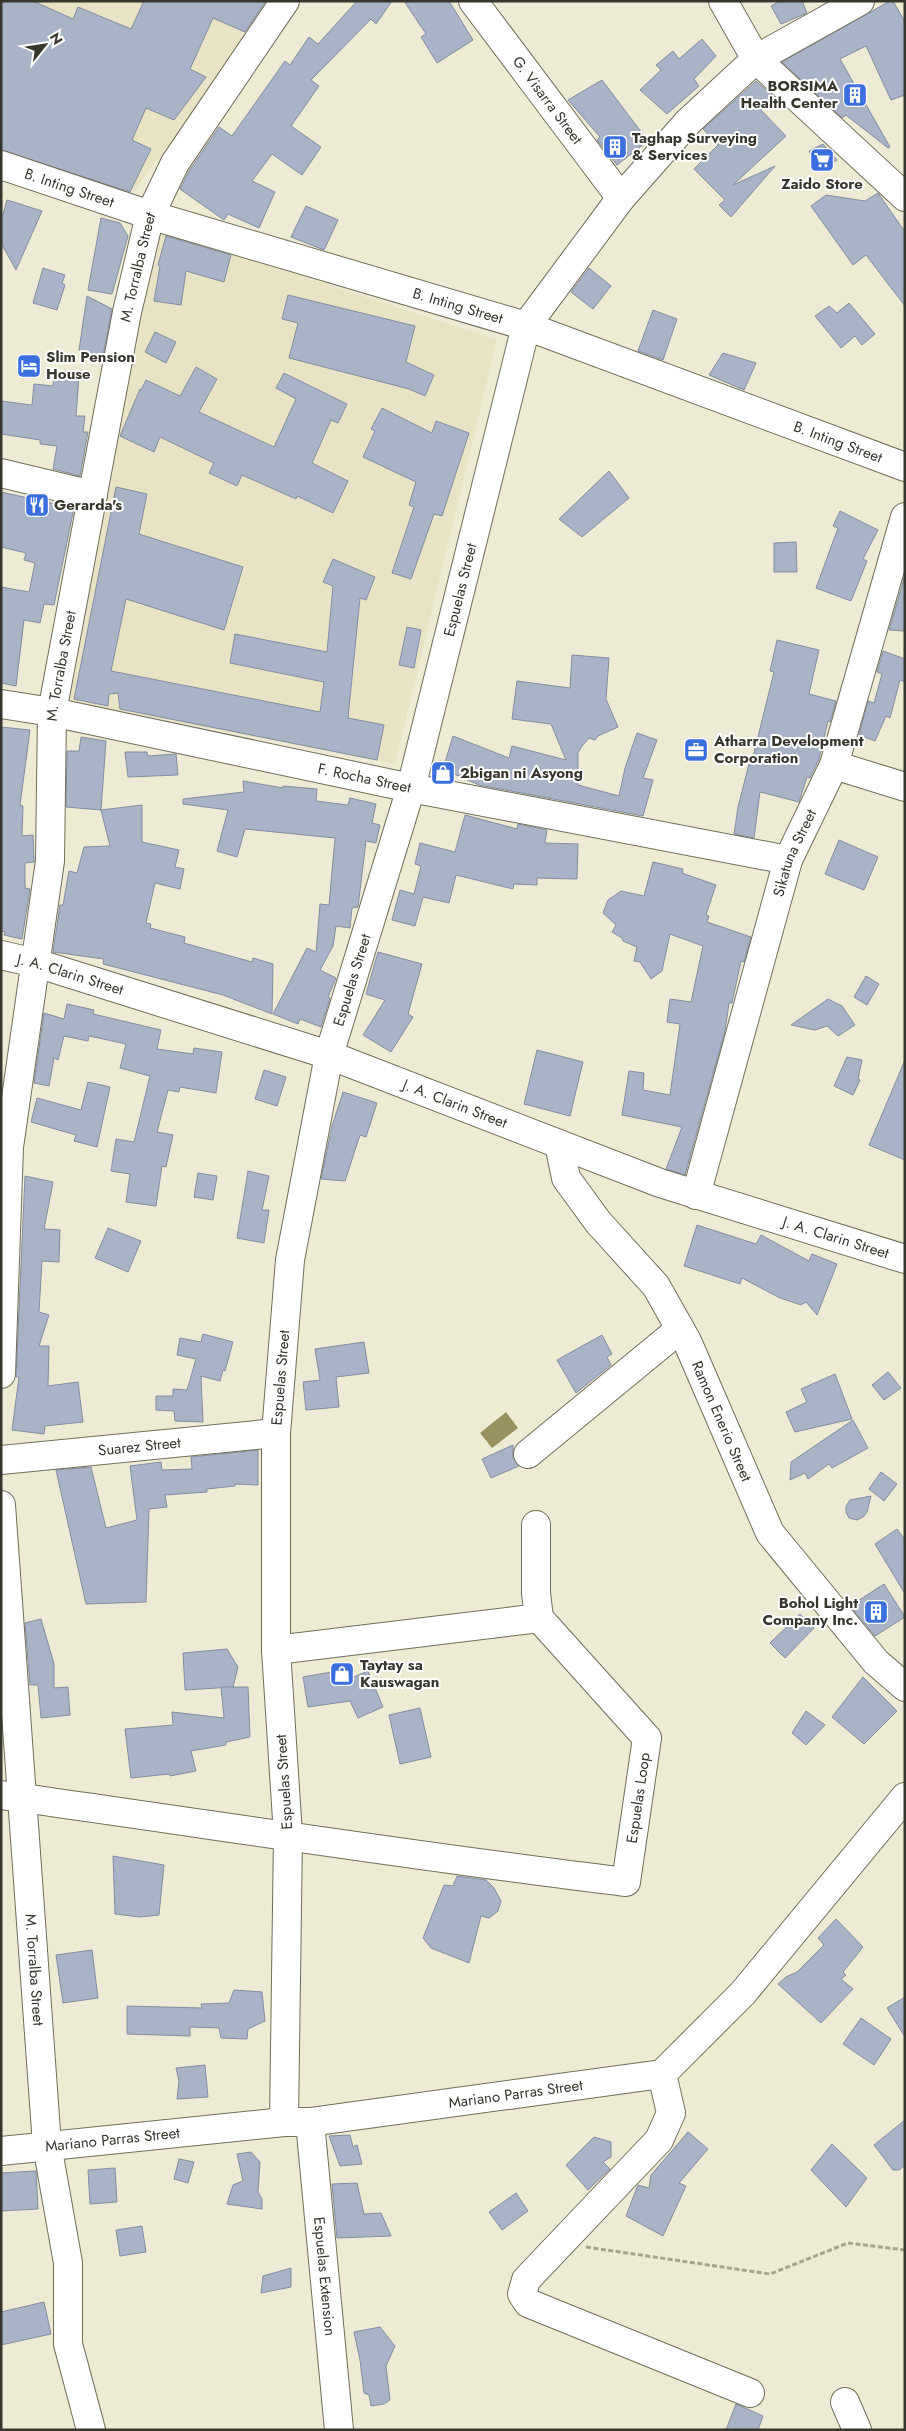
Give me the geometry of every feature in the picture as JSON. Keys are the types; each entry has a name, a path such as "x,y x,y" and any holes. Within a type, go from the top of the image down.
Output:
{"street":[{"name":"M. Torralba Street","path":"1,1374 5,1160 50,861 52,712 127,312 150,215 175,163 285,1"},
{"name":"G. Visarra Street","path":"473,1 621,198"},
{"path":"723,1 756,59 905,197"},
{"name":"Espuelas Street","path":"297,2122 288,1835 276,1650 276,1433 290,1260 329,1055 412,788 526,326 621,198 688,122 756,59 860,1"},
{"name":"B. Inting Street","path":"1,165 150,215 526,326 905,467"},
{"path":"1,473 93,494"},
{"name":"Sikatuna Street","path":"696,1194 788,860 834,765 905,517"},
{"name":"F. Rocha Street","path":"1,704 52,712 412,788 788,860"},
{"path":"834,765 905,787"},
{"name":"J. A. Clarin Street","path":"1,955 36,963 329,1055 660,1183 905,1259"},
{"name":"Ramon Enerio Street","path":"559,1144 566,1178 598,1222 656,1286 680,1329 770,1533 876,1662 905,1687"},
{"path":"528,1454 680,1329"},
{"name":"Suarez Street","path":"1,1460 276,1433"},
{"name":"M. Torralba Street","path":"1,1505 11,1796 47,2145 68,2263 68,2344 91,2430"},
{"path":"276,1650 540,1618 536,1593 536,1525"},
{"name":"Espuelas Loop","path":"288,1835 467,1863 626,1882 647,1738 540,1618"},
{"path":"11,1796 288,1835"},
{"path":"750,2393 528,2303 522,2294 526,2280 659,2140 671,2113 662,2074 743,1993 905,1797"},
{"name":"Mariano Parras Street","path":"1,2151 297,2122 662,2074"},
{"name":"Espuelas Extension","path":"297,2122 340,2430"},
{"path":"845,2402 857,2430"}],"path":[{"path":"561,2244 770,2274 848,2243 905,2250"}],"shaded area":[{"path":"1,1 276,1 132,194 1,150"},
{"path":"155,228 497,340 395,764 68,701"},
{"path":"506,1412 518,1428 492,1448 480,1433"}],"building":[{"path":"1,1 33,1 73,19 78,7 131,29 144,1 266,1 245,32 213,18 190,69 206,77 174,120 146,108 132,140 151,149 130,192 1,150"},
{"path":"357,1 392,1 376,24 371,19 311,80 319,86 291,126 321,147 302,175 272,154 252,181 275,192 259,228 228,214 224,220 180,189 189,171 219,127 232,136 285,61 290,65 309,37 318,44"},
{"path":"404,1 449,1 473,40 437,63 421,37 426,34"},
{"path":"780,1 802,1 807,13 781,24 771,6"},
{"path":"893,1 905,22 905,95 891,100 866,46 840,59 890,147 888,148 846,115 842,118 782,62"},
{"path":"702,39 716,56 694,79 699,86 667,114 640,90 661,70 656,65 673,51 679,59"},
{"path":"602,80 648,141 617,165 597,140 600,137 568,100"},
{"path":"756,81 774,97 761,110 786,136 733,185 775,166 731,217 719,205 725,200 694,169 718,145 703,129"},
{"path":"823,144 837,160 819,171 809,151"},
{"path":"878,193 905,232 905,306 866,255 853,265 811,206 826,195 865,201"},
{"path":"7,200 42,211 16,270 1,243 1,221"},
{"path":"306,206 338,220 324,250 291,237"},
{"path":"101,218 120,223 128,236 112,294 88,290"},
{"path":"166,236 231,255 224,282 186,271 181,305 154,301 160,266 158,265"},
{"path":"43,268 65,275 62,283 65,285 57,310 33,303"},
{"path":"589,268 611,286 593,309 571,292"},
{"path":"288,295 415,326 406,362 434,375 425,396 409,389 289,358 298,323 282,319"},
{"path":"87,296 112,309 103,356 79,350"},
{"path":"849,303 875,334 862,345 855,336 841,348 815,316 829,306 837,313"},
{"path":"653,310 677,319 663,360 638,351"},
{"path":"155,332 176,342 166,363 145,352"},
{"path":"723,353 756,363 744,390 709,375"},
{"path":"196,367 217,379 199,412 274,447 296,399 276,388 284,373 347,404 338,423 331,420 312,463 348,481 333,513 297,496 296,499 242,475 237,486 209,473 214,463 160,437 154,452 120,436 140,389 146,380 180,396"},
{"path":"54,375 79,377 76,416 85,416 83,432 88,432 80,476 53,469 57,446 40,444 40,440 1,434 1,401 32,405 34,384 53,386"},
{"path":"382,408 432,433 436,421 469,433 442,516 434,514 411,579 392,573 414,507 409,505 416,482 363,457 375,431 371,429"},
{"path":"609,471 629,498 582,537 559,519"},
{"path":"116,487 147,494 139,534 243,567 224,630 126,599 111,671 320,712 324,682 230,663 235,634 327,652 333,586 323,582 333,559 375,577 366,600 360,598 348,718 384,725 377,760 120,709 118,693 109,694 108,706 74,699"},
{"path":"1,492 74,508 54,605 44,604 40,623 24,620 16,686 1,683 1,587 29,592 35,563 24,560 26,553 1,547"},
{"path":"840,511 878,530 863,559 867,561 851,601 816,588 838,528 833,526"},
{"path":"796,542 797,572 774,572 774,543"},
{"path":"905,575 905,631 889,630"},
{"path":"407,627 421,630 414,668 399,665"},
{"path":"777,640 819,650 809,694 836,701 830,722 828,721 819,759 810,778 807,777 799,802 760,792 754,838 734,834 738,807 749,764 751,765 774,672 770,671"},
{"path":"883,651 905,659 905,682 900,680 890,718 886,716 875,741 859,735 868,701 874,703 882,674 877,672"},
{"path":"572,655 609,658 606,699 618,727 598,736 595,740 589,738 582,746 578,753 578,785 619,796 625,768 637,733 657,740 643,778 653,780 643,816 479,785 443,769 453,736 509,758 512,746 566,760 551,724 512,719 517,681 570,688"},
{"path":"1,727 30,730 20,805 23,806 22,836 33,835 34,862 25,863 25,888 30,889 22,939 4,935 5,932 1,931"},
{"path":"81,737 106,741 101,810 66,807 67,751 79,751"},
{"path":"125,752 147,752 148,756 176,754 178,775 128,777"},
{"path":"243,781 283,788 283,786 317,789 316,801 348,805 350,798 376,804 372,823 380,825 376,843 366,841 358,907 352,908 350,928 336,926 333,946 320,970 336,978 328,997 330,998 321,1027 300,1019 298,1024 273,1014 307,948 316,952 320,904 329,905 335,838 245,829 237,857 217,851 228,810 183,804 183,799 244,792"},
{"path":"142,805 142,842 179,850 175,867 184,869 180,889 155,883 146,923 151,924 150,928 185,937 184,943 252,962 253,958 273,964 272,1014 223,995 103,964 104,959 53,952 60,905 63,905 69,871 77,873 84,847 110,846 101,810"},
{"path":"465,815 517,829 518,824 547,830 545,843 578,844 577,879 537,878 537,885 514,884 513,889 456,875 449,903 423,897 415,926 392,920 400,890 414,894 421,866 415,864 420,843 455,852"},
{"path":"839,840 878,857 864,890 825,874"},
{"path":"653,862 683,869 682,873 716,885 706,915 709,916 707,922 751,937 744,962 741,961 732,1003 729,1003 725,1031 685,1175 666,1169 682,1127 622,1115 629,1071 644,1073 643,1090 670,1095 680,1024 667,1022 670,999 691,1002 703,946 670,934 662,971 651,979 640,962 634,961 637,947 623,941 622,938 612,932 616,925 603,913 608,900 621,891 644,896"},
{"path":"378,952 422,964 408,1014 413,1017 391,1052 363,1035 385,1000 366,994"},
{"path":"866,976 879,984 867,1005 854,997"},
{"path":"828,999 842,1006 855,1025 838,1036 827,1026 815,1030 791,1025"},
{"path":"67,1004 94,1010 93,1014 161,1030 157,1049 193,1054 194,1048 222,1052 216,1093 180,1087 179,1092 168,1090 157,1132 173,1135 166,1167 162,1166 156,1206 126,1202 130,1174 111,1171 116,1139 134,1142 150,1076 120,1068 126,1044 89,1036 88,1041 64,1036 58,1060 54,1058 49,1086 34,1083 44,1013 64,1019"},
{"path":"537,1050 583,1062 570,1116 524,1104"},
{"path":"847,1057 862,1060 858,1079 860,1080 853,1095 834,1086"},
{"path":"905,1060 905,1160 869,1145"},
{"path":"264,1070 286,1077 277,1106 255,1099"},
{"path":"88,1082 110,1087 97,1147 74,1141 76,1135 31,1122 37,1098 81,1110"},
{"path":"343,1092 377,1103 366,1137 360,1135 345,1181 321,1179 332,1126"},
{"path":"248,1171 269,1176 262,1210 269,1210 264,1243 237,1238"},
{"path":"198,1173 217,1176 213,1200 194,1197"},
{"path":"25,1176 53,1182 44,1229 60,1230 59,1262 42,1261 39,1312 49,1315 39,1346 49,1346 48,1386 78,1382 83,1422 45,1426 44,1434 12,1430 19,1377 16,1377"},
{"path":"697,1225 756,1244 761,1235 809,1261 812,1254 837,1264 817,1315 806,1302 801,1305 780,1298 742,1278 740,1284 684,1266"},
{"path":"108,1228 141,1241 128,1272 95,1258"},
{"path":"203,1334 233,1342 225,1371 223,1370 220,1381 201,1376 203,1422 175,1421 174,1411 156,1410 156,1396 173,1396 173,1389 187,1390 196,1359 177,1355 180,1338 201,1342"},
{"path":"602,1335 612,1354 607,1357 611,1365 576,1393 557,1360"},
{"path":"364,1342 369,1373 336,1377 339,1407 306,1410 303,1382 320,1380 315,1349"},
{"path":"888,1372 901,1388 884,1400 872,1385"},
{"path":"835,1374 852,1419 795,1432 786,1412 807,1402 801,1389"},
{"path":"853,1420 868,1448 832,1468 829,1464 808,1479 805,1473 790,1480 791,1462"},
{"path":"513,1445 513,1457 519,1466 491,1478 482,1459"},
{"path":"258,1450 258,1485 235,1484 235,1486 207,1489 207,1492 165,1495 167,1507 149,1509 146,1602 86,1604 56,1470 91,1467 106,1528 137,1520 130,1466 161,1462 162,1470 192,1469 191,1457"},
{"path":"881,1472 897,1484 884,1501 869,1489"},
{"path":"871,1496 867,1512 863,1517 857,1520 849,1518 846,1506 850,1500"},
{"path":"897,1529 905,1540 905,1594 875,1544"},
{"name":"Bohol Light Company Inc.","path":"884,1584 905,1617 875,1636 850,1606"},
{"path":"800,1614 814,1628 785,1658 770,1643"},
{"path":"41,1619 54,1664 54,1688 68,1687 70,1715 41,1718 38,1685 30,1685 25,1623"},
{"path":"227,1649 238,1667 233,1687 185,1690 183,1653"},
{"path":"343,1670 344,1681 368,1671 383,1707 358,1718 350,1701 308,1707 303,1677"},
{"path":"863,1677 897,1711 864,1744 832,1717"},
{"path":"221,1687 248,1687 250,1737 226,1742 226,1745 191,1751 196,1771 170,1776 169,1774 131,1778 125,1729 173,1725 172,1712 224,1718"},
{"path":"420,1708 431,1757 400,1764 389,1715"},
{"path":"806,1711 825,1725 806,1745 792,1733"},
{"path":"113,1856 164,1865 159,1915 140,1917 115,1914"},
{"path":"457,1876 486,1880 494,1888 501,1901 498,1911 489,1918 481,1916 469,1963 431,1948 423,1938 444,1885 453,1886"},
{"path":"836,1919 863,1947 843,1972 846,1975 841,1979 853,1989 821,2023 778,1984 786,1977 797,1972 824,1945 818,1938"},
{"path":"92,1950 98,1998 63,2003 56,1955"},
{"path":"234,1990 262,1992 265,2021 248,2029 247,2039 221,2038 219,2028 190,2027 190,2036 127,2034 127,2006 202,2008 201,2004 229,2003"},
{"path":"905,1997 905,2037 887,2008"},
{"path":"861,2018 891,2039 874,2065 843,2044"},
{"path":"205,2065 208,2097 177,2099 179,2081 176,2068"},
{"path":"905,2120 905,2165 899,2170 893,2170 874,2145"},
{"path":"688,2132 708,2149 679,2183 686,2186 663,2236 626,2216 638,2185 649,2188 651,2175"},
{"path":"350,2135 353,2147 357,2145 362,2164 340,2166 329,2136"},
{"path":"594,2137 611,2142 611,2157 603,2162 610,2169 588,2190 566,2165"},
{"path":"832,2144 867,2178 846,2207 811,2170"},
{"path":"251,2152 260,2162 258,2192 262,2199 262,2209 227,2204 233,2185 243,2181 237,2154"},
{"path":"179,2159 194,2162 188,2183 174,2179"},
{"path":"115,2168 117,2202 90,2204 88,2170"},
{"path":"36,2171 38,2209 1,2211 1,2173"},
{"path":"357,2183 364,2214 381,2213 391,2236 337,2238 332,2184"},
{"path":"516,2193 528,2211 502,2230 489,2212"},
{"path":"142,2226 146,2252 120,2256 116,2230"},
{"path":"291,2268 291,2287 261,2293 263,2276"},
{"path":"44,2302 51,2334 1,2345 1,2312"},
{"path":"380,2327 395,2346 386,2366 390,2400 384,2404 371,2406 369,2395 364,2393 354,2332"},
{"path":"736,2404 763,2416 758,2430 726,2430"}],"place":[{"name":"BORSIMA Health Center","path":"855,95"},
{"name":"Taghap Surveying & Services","path":"615,147"},
{"name":"Zaido Store","path":"822,160"},
{"name":"Slim Pension House","path":"29,366"},
{"name":"Gerarda's","path":"37,505"},
{"name":"Atharra Development Corporation","path":"696,750"},
{"name":"2bigan ni Asyong","path":"443,773"},
{"name":"Bohol Light Company Inc.","path":"876,1612"},
{"name":"Taytay sa Kauswagan","path":"342,1674"}]}
